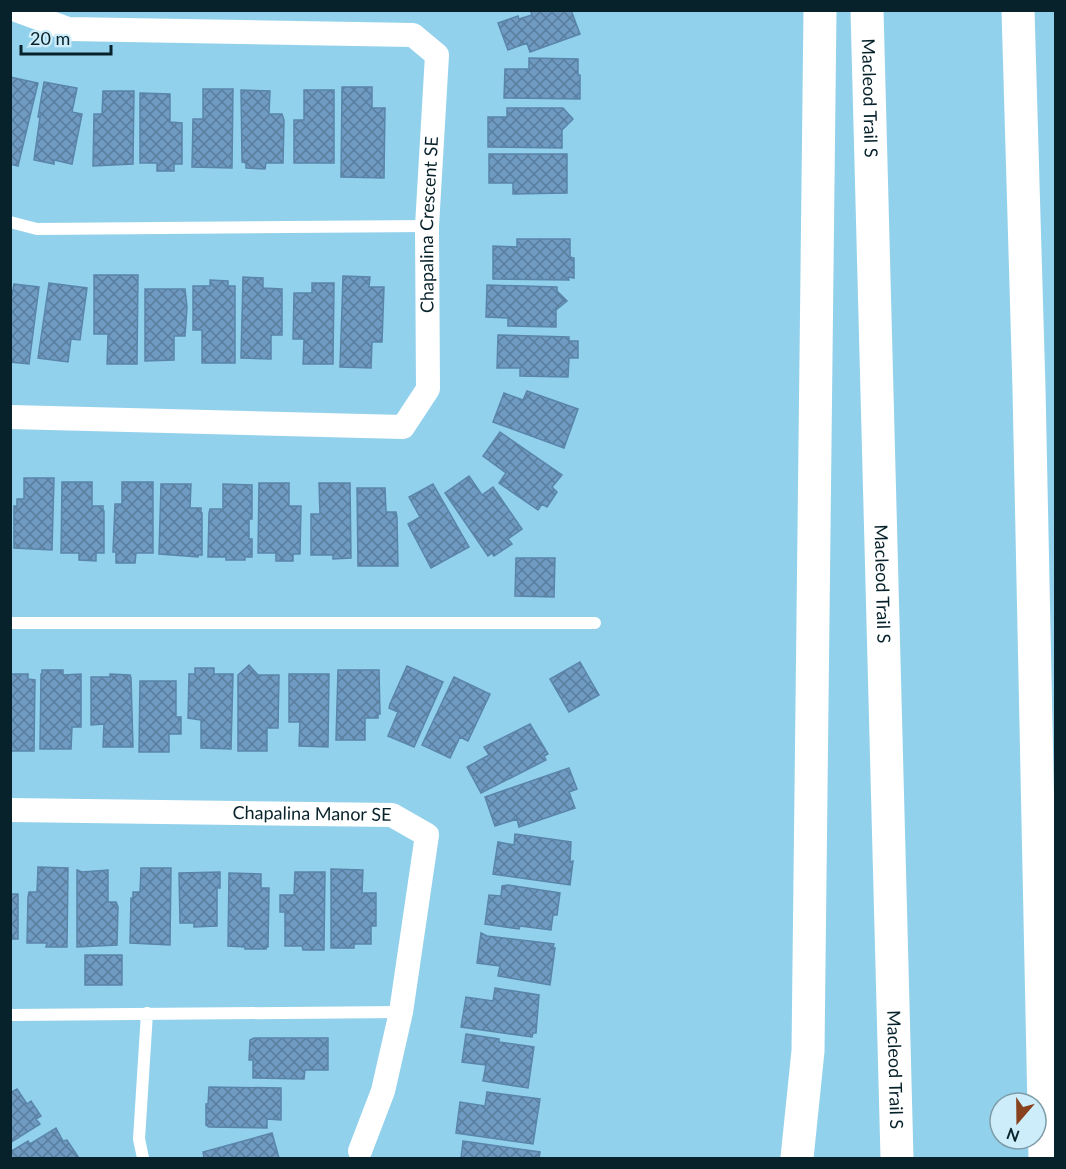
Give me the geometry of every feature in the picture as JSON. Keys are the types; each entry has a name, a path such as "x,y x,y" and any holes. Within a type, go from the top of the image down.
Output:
{"highway":[{"path":"797,1158 808,1051 820,10"},
{"name":"Macleod Trail S","path":"867,10 897,1158"},
{"path":"1018,10 1028,332 1045,1158"},
{"path":"1043,1030 1056,1108"}],"street":[{"name":"Chapalina Crescent SE","path":"10,417 403,427 428,388 427,226 437,55 413,35 68,29 16,10"},
{"name":"Chapalina Manor SE","path":"10,810 392,815 427,835 401,1012 383,1091 360,1151"}],"lane":[{"path":"10,222 37,229 427,226"},
{"path":"10,623 595,623"},
{"path":"10,1015 401,1012"},
{"path":"143,1158 139,1139 147,1013"}],"building":[{"path":"534,10 571,10 580,34 530,52 527,43 508,50 498,23 518,16 519,19 532,15 531,12"},
{"path":"529,58 578,59 580,99 504,98 505,69 529,69"},
{"path":"10,77 38,83 18,166 10,164"},
{"path":"44,82 77,88 72,112 82,114 72,164 54,160 54,164 34,160"},
{"path":"342,87 372,87 372,108 385,108 384,178 341,177"},
{"path":"203,89 233,89 232,168 192,167 193,119 203,119"},
{"path":"241,90 270,91 269,114 282,114 284,120 283,163 266,163 265,169 246,168 246,163 242,162"},
{"path":"304,90 334,90 334,163 294,163 294,120 304,120"},
{"path":"103,91 134,91 133,164 93,166 94,114 102,114"},
{"path":"140,93 170,94 170,122 182,123 182,164 174,164 174,171 157,171 157,163 140,163"},
{"path":"507,108 563,108 573,119 562,130 562,148 488,147 488,117 507,117"},
{"path":"489,154 567,154 567,193 513,194 513,183 489,183"},
{"path":"517,239 570,239 570,257 574,258 574,278 568,277 569,280 493,279 493,246 517,247"},
{"path":"94,275 138,275 137,364 107,364 108,334 94,334"},
{"path":"343,276 370,277 369,287 384,287 382,342 372,342 371,368 340,367"},
{"path":"243,277 263,278 263,288 282,289 282,335 271,335 271,359 241,358"},
{"path":"210,280 228,281 228,286 235,286 235,363 202,363 202,330 193,330 193,286 210,286"},
{"path":"49,283 87,288 80,340 71,339 68,362 38,358"},
{"path":"312,283 334,283 333,364 303,364 304,339 293,339 294,293 312,293"},
{"path":"14,284 39,287 29,364 10,362 10,295 12,295"},
{"path":"487,285 557,287 557,291 567,301 556,310 556,327 508,326 508,318 486,317"},
{"path":"145,289 185,289 187,307 185,336 174,336 174,360 145,361"},
{"path":"498,335 569,337 569,341 578,341 578,358 569,358 568,377 520,376 520,368 497,368"},
{"path":"527,391 578,409 564,448 493,422 504,393 523,400"},
{"path":"500,432 562,475 552,487 557,492 547,507 542,504 538,510 499,483 506,473 483,456"},
{"path":"469,476 482,495 493,487 522,529 508,539 512,544 494,556 492,553 488,556 445,493"},
{"path":"24,478 54,478 52,550 14,548 14,506 17,506 17,499 24,499"},
{"path":"62,482 92,482 92,506 103,506 104,553 96,553 96,561 79,560 79,553 61,553"},
{"path":"122,482 153,482 153,553 136,553 135,563 116,563 116,552 113,552 115,504 122,504"},
{"path":"259,483 289,483 289,506 301,506 300,554 293,554 293,561 276,561 276,553 258,553"},
{"path":"319,483 350,483 351,558 333,559 333,555 311,555 311,514 320,514"},
{"path":"161,484 191,484 190,508 201,508 202,513 202,555 198,557 159,554"},
{"path":"223,484 252,485 252,519 249,519 249,539 252,539 252,557 245,557 245,560 208,557 209,513 210,509 223,509"},
{"path":"433,484 469,547 431,568 408,524 420,517 409,497"},
{"path":"357,488 385,488 386,512 396,512 397,517 398,566 358,566"},
{"path":"516,558 555,558 554,597 515,596"},
{"path":"580,662 599,695 569,712 550,679"},
{"path":"249,665 258,675 279,675 278,728 267,728 267,751 238,751 238,675"},
{"path":"407,666 443,682 414,747 388,736 398,712 389,708 390,704"},
{"path":"195,668 214,668 214,674 233,674 231,749 201,748 201,720 188,718 189,674 195,674"},
{"path":"42,670 63,670 63,675 81,674 81,727 72,727 71,749 40,749"},
{"path":"338,670 379,670 380,714 378,718 365,718 365,740 336,740"},
{"path":"10,674 28,674 28,679 35,680 34,751 10,751"},
{"path":"110,674 130,675 131,678 133,747 103,747 104,724 91,725 91,677 110,677"},
{"path":"289,674 329,674 328,747 299,746 300,722 289,722"},
{"path":"454,677 490,694 468,741 460,737 450,758 422,745"},
{"path":"140,681 176,681 176,717 181,717 181,734 169,734 169,752 139,752"},
{"path":"530,724 548,754 544,756 546,760 481,793 467,767 489,755 484,747"},
{"path":"569,768 577,789 569,792 575,808 519,827 517,819 495,826 485,797"},
{"path":"515,834 571,842 570,862 573,861 570,885 493,874 498,842 514,845"},
{"path":"38,867 68,868 67,947 46,947 47,943 27,943 28,897 29,892 37,892"},
{"path":"141,868 171,868 170,945 130,943 131,898 133,898 133,892 140,892"},
{"path":"331,869 363,870 362,893 376,893 376,926 371,926 371,944 354,944 354,948 331,948"},
{"path":"77,870 82,872 108,870 108,902 116,902 118,907 117,945 77,947"},
{"path":"220,872 220,888 217,888 217,926 194,927 194,923 180,923 179,873"},
{"path":"295,872 325,872 324,950 303,950 302,946 285,946 285,912 280,912 280,895 294,895"},
{"path":"229,873 261,874 261,888 269,888 268,947 266,949 228,946"},
{"path":"502,886 560,893 557,915 553,915 551,930 520,926 519,929 485,924 489,895 501,896"},
{"path":"10,894 18,894 18,939 10,939"},
{"path":"481,933 487,936 554,944 550,985 498,976 500,966 477,963"},
{"path":"85,955 122,955 122,985 85,985"},
{"path":"495,988 539,995 536,1033 533,1033 532,1037 461,1027 466,997 493,1001"},
{"path":"466,1034 534,1047 528,1088 483,1081 486,1065 462,1062"},
{"path":"254,1038 328,1038 328,1070 305,1070 304,1079 253,1078 253,1060 249,1060 250,1040"},
{"path":"209,1087 281,1088 281,1120 267,1119 267,1128 209,1127 206,1125 206,1104 208,1104"},
{"path":"17,1089 27,1104 31,1101 41,1116 36,1119 40,1124 10,1143 10,1093"},
{"path":"487,1092 540,1099 533,1144 456,1133 460,1102 485,1106"},
{"path":"56,1128 63,1141 67,1140 79,1158 10,1158 10,1152 28,1141 30,1144"},
{"path":"272,1133 279,1158 204,1158 203,1152"},
{"path":"463,1141 540,1152 539,1158 461,1158"}]}
